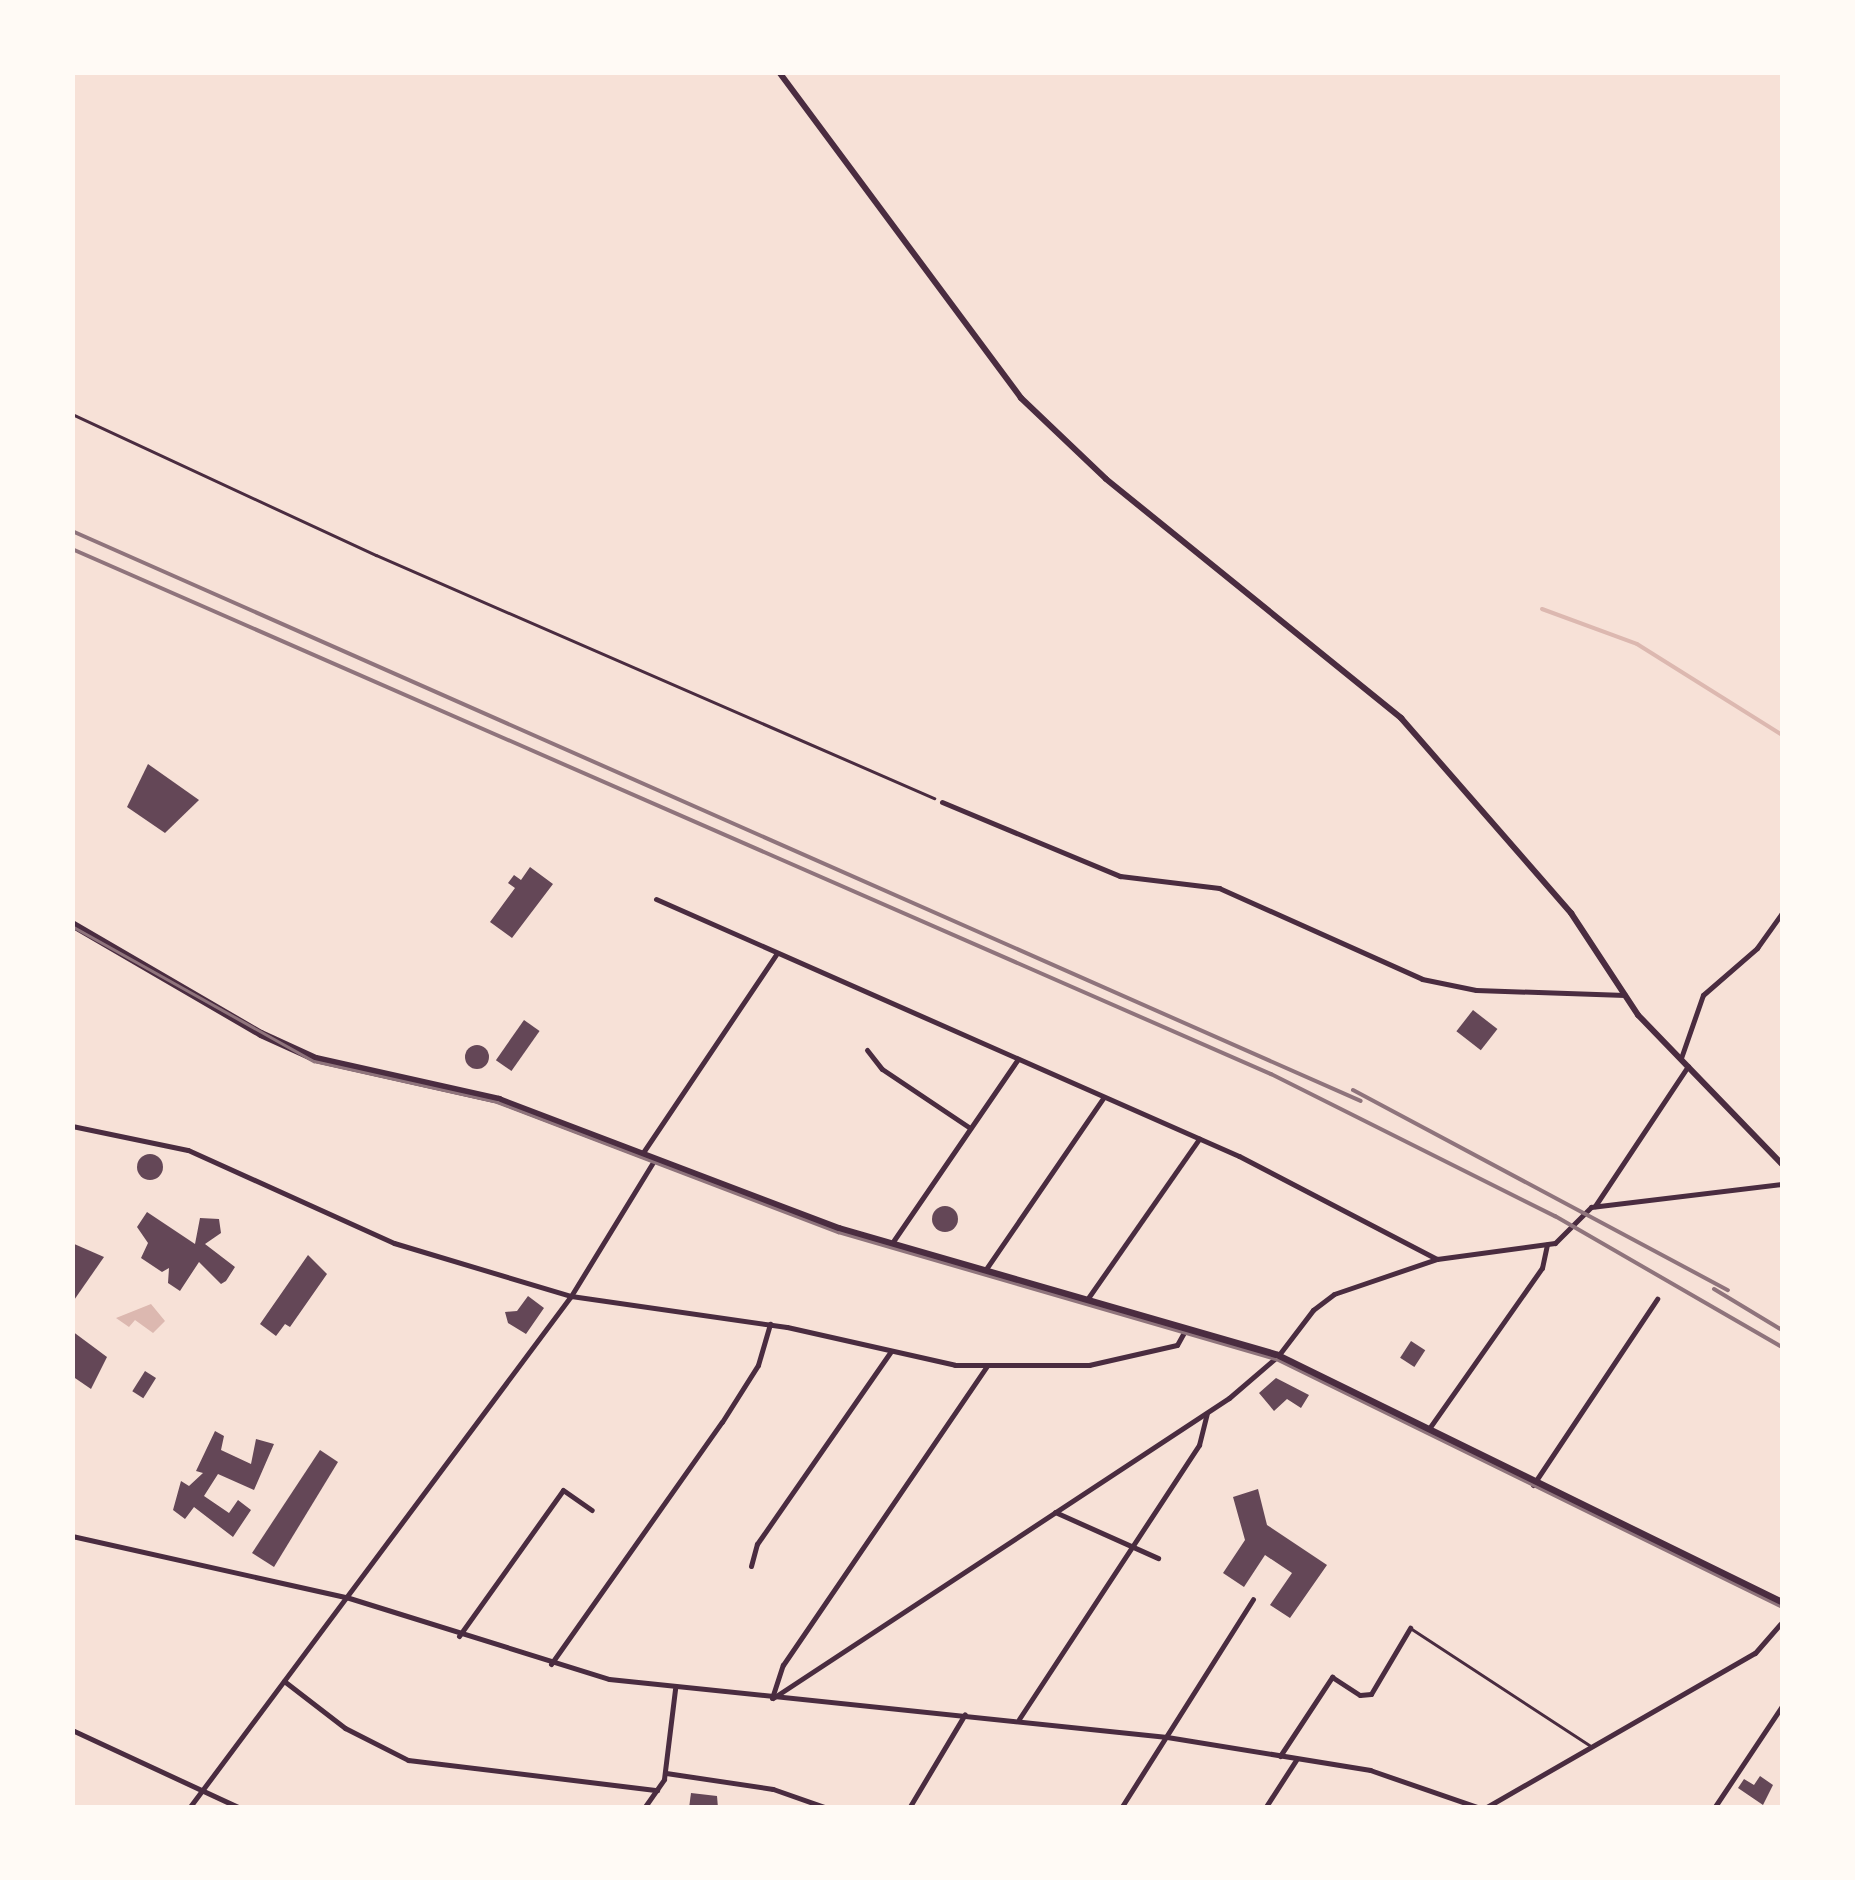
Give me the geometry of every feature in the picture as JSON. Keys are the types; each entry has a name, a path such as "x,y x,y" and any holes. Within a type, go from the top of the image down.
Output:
{"main road":[{"path":"72,924 292,1050 341,1067 499,1100 890,1245 1278,1356 1533,1485 1782,1604"}],"street":[{"path":"779,72 1021,398 1106,479 1402,718 1571,912 1625,995 1782,1164"},
{"path":"942,802 1120,876 1219,888 1422,979 1476,990 1625,995"},
{"path":"656,899 1199,1139 1437,1259"},
{"path":"1681,1058 1703,996 1758,948 1782,913"},
{"path":"642,1154 777,953"},
{"path":"867,1050 882,1070 970,1128"},
{"path":"890,1245 1018,1059"},
{"path":"772,1698 1207,1414 1278,1356 1334,1294 1437,1259 1547,1245 1595,1206 1656,1107 1688,1066"},
{"path":"984,1272 1104,1097"},
{"path":"72,1126 188,1150 394,1243 571,1296 770,1324 891,1351 987,1366 1074,1367 1126,1359 1177,1345 1186,1329"},
{"path":"1086,1301 1199,1139"},
{"path":"189,1808 571,1296 655,1159"},
{"path":"1595,1206 1782,1184"},
{"path":"1426,1432 1546,1261 1547,1245"},
{"path":"1533,1485 1658,1299"},
{"path":"551,1664 722,1422 758,1365 770,1324"},
{"path":"752,1566 757,1544 891,1351"},
{"path":"772,1698 783,1665 987,1366"},
{"path":"1019,1720 1199,1445 1207,1414"},
{"path":"459,1636 563,1490 592,1510"},
{"path":"1055,1512 1158,1558"},
{"path":"72,1536 346,1597 551,1664 675,1689 1167,1736 1370,1770 1483,1808 1761,1649 1782,1622"},
{"path":"1120,1808 1253,1599"},
{"path":"1280,1756 1332,1677 1360,1695 1371,1694 1410,1628"},
{"path":"284,1680 346,1728 408,1760 658,1790"},
{"path":"644,1808 666,1774 675,1689"},
{"path":"1714,1808 1782,1706"},
{"path":"909,1808 965,1714"},
{"path":"72,1730 240,1808"},
{"path":"1265,1808 1297,1758"},
{"path":"666,1774 773,1789 827,1808"}],"lane":[{"path":"1410,1628 1590,1746"}],"path":[{"path":"72,414 376,556 942,802"}],"shaded area":[{"path":"151,1304 165,1321 153,1333 135,1320 129,1327 116,1318"}],"building":[{"path":"148,764 199,800 165,833 127,807"},
{"path":"530,867 553,884 512,938 490,922 515,888 508,883 514,875 521,880"},
{"path":"1473,1010 1497,1029 1481,1050 1456,1031"},
{"path":"524,1020 540,1031 511,1071 496,1060"},
{"path":"477,1045 489,1057 477,1069 465,1057"},
{"path":"150,1154 159,1158 163,1167 159,1176 150,1180 141,1176 137,1167 141,1158"},
{"path":"945,1206 954,1210 958,1219 954,1228 945,1232 936,1228 932,1219 936,1210"},
{"path":"147,1212 195,1244 200,1218 219,1219 221,1233 205,1244 235,1267 226,1281 221,1284 199,1262 180,1291 168,1283 169,1268 162,1272 141,1258 148,1243 137,1227"},
{"path":"72,1243 104,1257 72,1303"},
{"path":"308,1255 327,1274 290,1327 285,1324 276,1336 260,1324"},
{"path":"528,1296 544,1308 526,1334 508,1323 505,1312 517,1311"},
{"path":"72,1331 107,1357 91,1389 72,1376"},
{"path":"1411,1341 1425,1350 1414,1367 1400,1358"},
{"path":"145,1371 156,1378 143,1398 132,1391"},
{"path":"1276,1378 1309,1395 1301,1408 1287,1399 1274,1411 1259,1393"},
{"path":"215,1431 224,1436 221,1450 251,1464 256,1439 274,1444 254,1490 218,1474 204,1496 229,1513 238,1500 251,1510 233,1537 194,1507 185,1519 173,1510 181,1481 189,1486 203,1473 196,1471"},
{"path":"320,1450 338,1462 274,1567 252,1553"},
{"path":"1258,1489 1267,1525 1327,1565 1290,1618 1270,1605 1292,1573 1265,1555 1244,1587 1223,1573 1245,1540 1233,1497"},
{"path":"1760,1776 1773,1785 1763,1805 1738,1788 1744,1779 1754,1785"},
{"path":"691,1793 717,1796 718,1808 689,1808"}],"waterway":[{"path":"1542,609 1637,644 1782,735"}],"tram line":[{"path":"72,926 314,1061 497,1102 838,1232 1276,1359 1782,1607"}],"railway":[{"path":"72,531 1361,1101"},
{"path":"72,549 1271,1074 1555,1216 1782,1347"},
{"path":"1353,1090 1728,1290"},
{"path":"1714,1289 1782,1330"}]}
